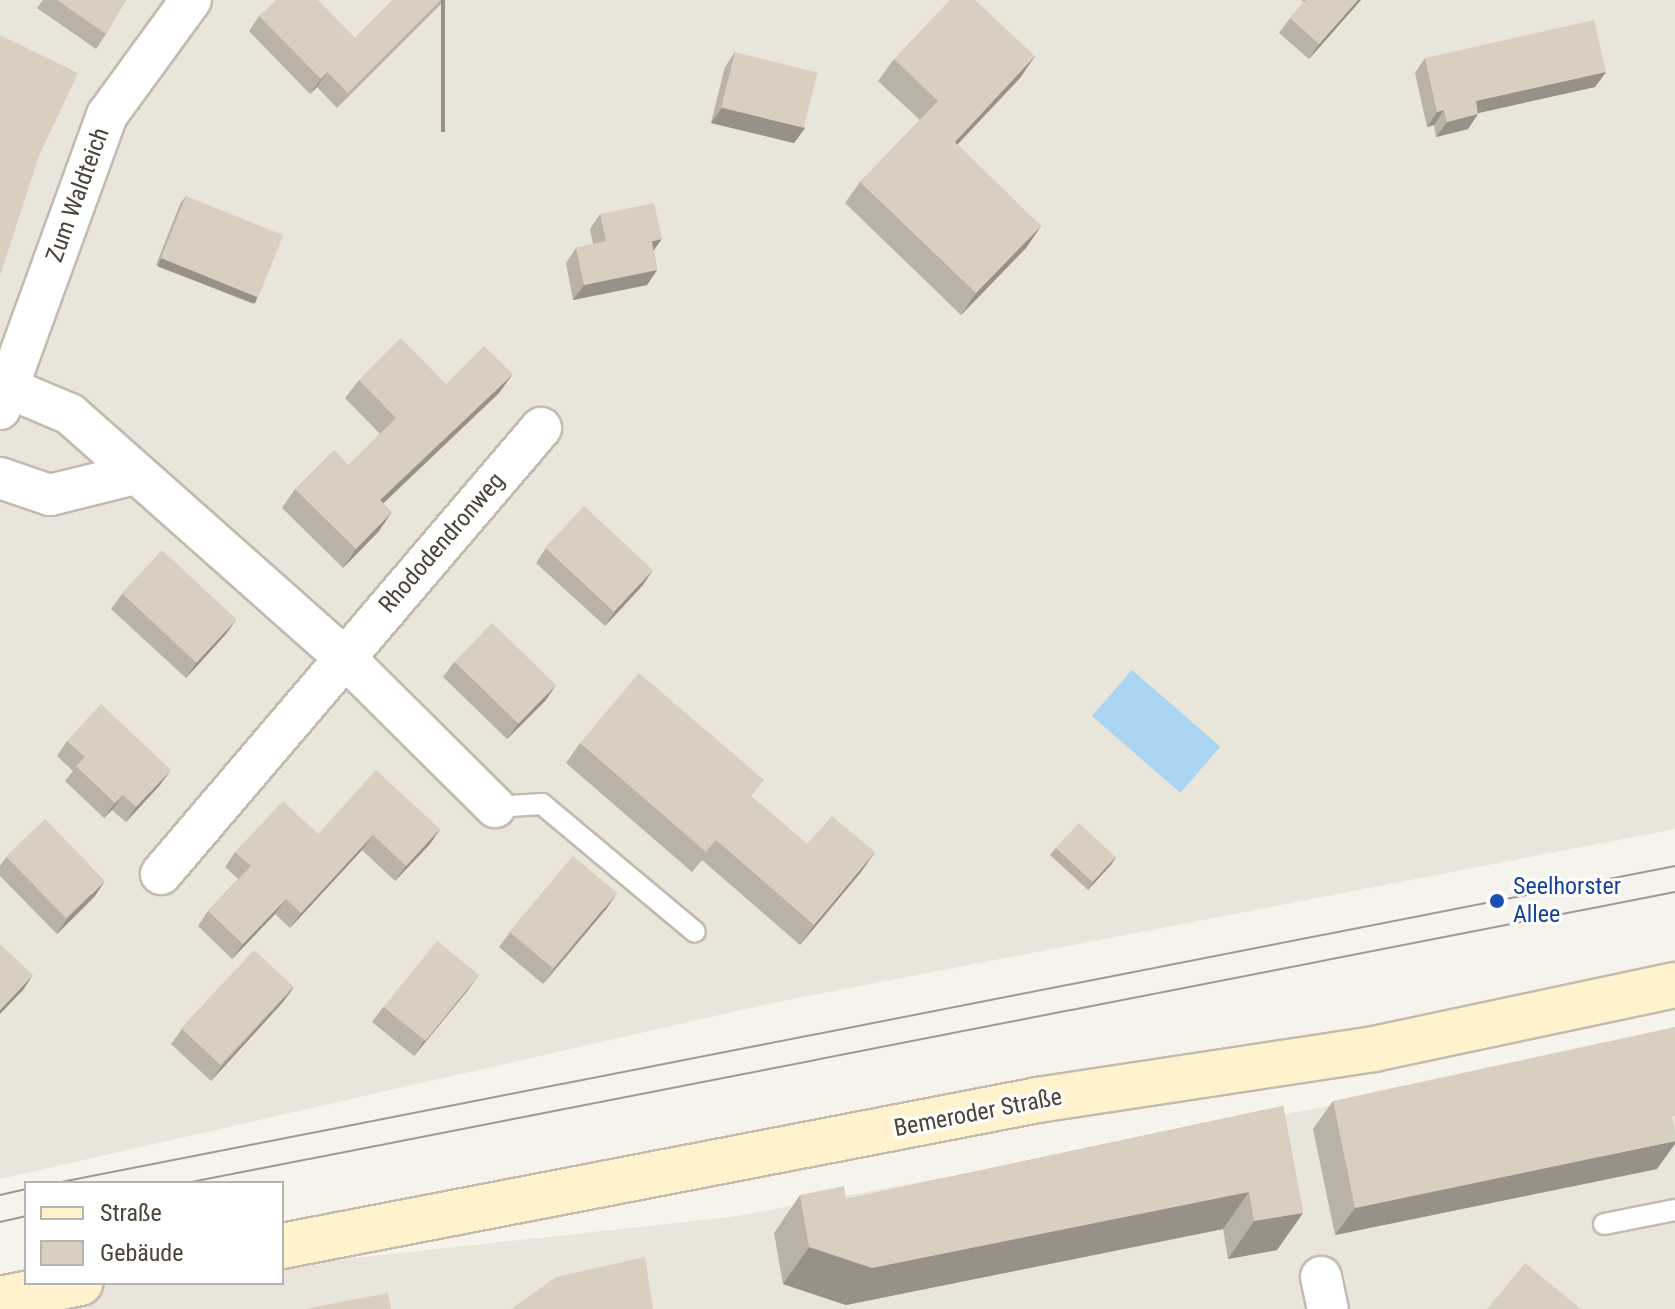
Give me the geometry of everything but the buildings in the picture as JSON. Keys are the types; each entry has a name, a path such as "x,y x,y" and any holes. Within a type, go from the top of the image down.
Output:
{"main road":[{"name":"Bemeroder Straße","path":"284,1246 1038,1100 1374,1049 1675,985"},
{"path":"0,1299 70,1285"}],"street":[{"name":"Zum Waldteich","path":"3,398 107,115 191,0"},
{"path":"3,398 70,414 344,657 495,807"},
{"name":"Rhododendronweg","path":"161,874 541,428"},
{"path":"0,478 50,495 135,474"}],"lane":[{"path":"495,807 542,804 695,932"},
{"path":"1604,1224 1675,1210"}],"shaded area":[{"path":"0,0 1675,0 1675,829 772,1003 0,1179"},
{"path":"1675,1042 1675,1309 0,1309 16,1295 105,1285 284,1285 284,1266 731,1217"}],"water":[{"path":"1132,670 1220,747 1180,793 1092,716"}],"tram line":[{"path":"66,1181 1675,866"},
{"path":"196,1181 1675,892"},
{"path":"0,1195 24,1189"},
{"path":"0,1222 24,1216"}],"place":[{"name":"Seelhorster Allee","path":"1497,901"}]}
